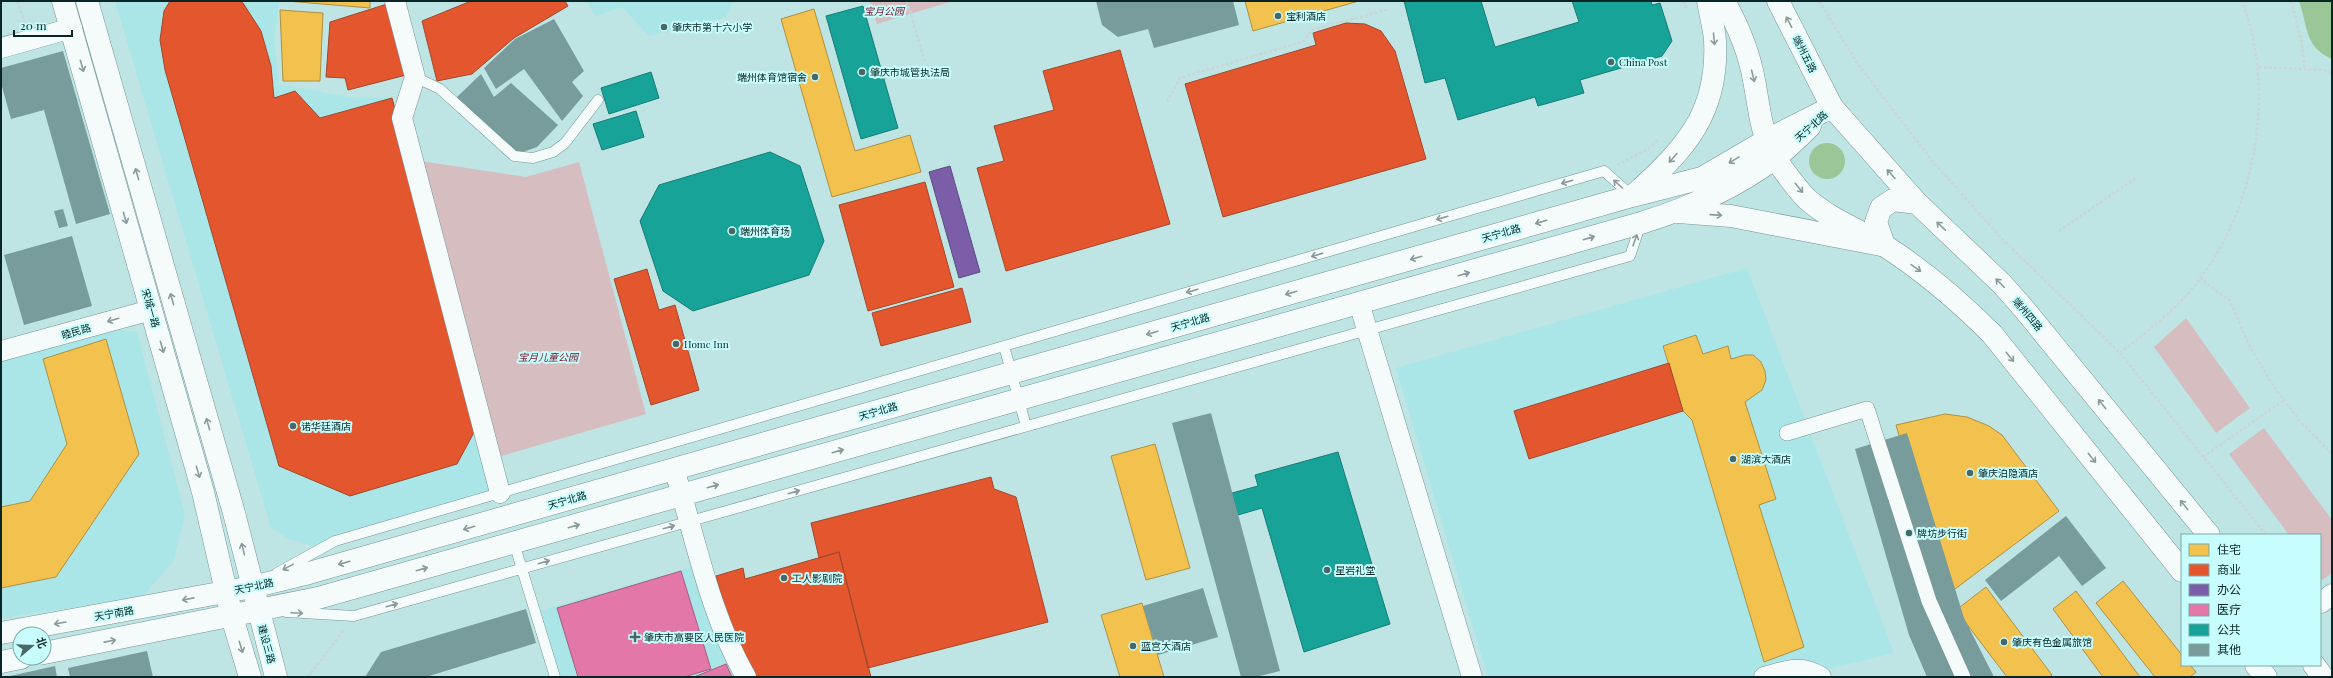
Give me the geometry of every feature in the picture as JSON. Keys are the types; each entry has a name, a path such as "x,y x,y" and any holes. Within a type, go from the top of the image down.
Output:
{"main road":[{"name":"宋城一路","path":"63,1 72,28 203,492 232,617"},
{"path":"87,1 232,505 258,611"},
{"path":"1632,196 1665,167 1688,142 1702,116 1711,88 1714,65 1715,39 1708,1"},
{"path":"1724,1 1739,28 1754,78 1760,120 1771,148 1807,199 1838,220 1884,245 1931,279 1963,305 1992,334 2181,570"},
{"name":"端州五路","path":"1778,1 1832,107"},
{"name":"天宁北路","path":"232,617 318,598 1677,212 1726,190 1771,148 1832,107"},
{"name":"端州四路","path":"1832,107 1917,203 2002,284 2208,534"},
{"name":"天宁北路","path":"226,592 309,573 1632,196 1702,178 1771,148"},
{"path":"1884,245 1876,222 1881,208 1893,200 1917,203"},
{"path":"1677,212 1732,216 1884,245"},
{"name":"天宁南路","path":"1,633 226,592"},
{"name":"建设三路","path":"258,611 276,677"},
{"path":"52,651 232,617 250,677"},
{"path":"1,662 12,660"},
{"path":"2257,666 2266,677"},
{"path":"2315,666 2323,677"}],"street":[{"path":"395,1 415,77 402,118 500,493"},
{"path":"1,48 72,28"},
{"path":"1359,303 1472,677"},
{"name":"睦民路","path":"1,351 151,310"},
{"path":"1787,433 1867,409 1930,601 1963,677"},
{"path":"674,469 713,604 737,661 746,677"},
{"path":"2321,602 2332,594"},
{"path":"1764,677 1790,671 1809,669 1821,677"}],"lane":[{"path":"415,77 440,89 514,156 527,158 533,158 553,152 565,143 598,100"},
{"path":"252,587 335,541 1604,171 1632,196"},
{"path":"258,611 354,616 1630,256 1641,223"},
{"path":"1004,346 1026,426"},
{"path":"514,543 555,677"}],"path":[{"path":"907,1 925,62"},
{"path":"1684,1 1689,14"},
{"path":"1819,1 1858,64 1933,162 2002,239 2120,353 2265,534"},
{"path":"2120,353 2151,329 2181,301 2200,278 2232,222 2244,192 2258,122 2259,68 2254,40 2242,1"},
{"path":"2291,1 2301,39 2305,69"},
{"path":"1167,102 1180,78 1304,41 1312,30 1389,10"},
{"path":"2259,68 2305,69 2332,72"},
{"path":"1604,171 1648,149 1662,136"},
{"path":"2059,231 2136,178"},
{"path":"2200,278 2230,302 2250,347 2284,400 2300,420 2332,454"},
{"path":"2203,457 2284,400"},
{"path":"308,677 354,616"}],"shaded area":[{"path":"115,1 279,1 274,40 279,85 350,97 392,98 402,118 500,493 313,546 289,539 271,528"},
{"name":"肇庆市第十六小学","path":"587,1 733,1 726,17 649,36 622,7 595,16"},
{"path":"2299,1 2332,1 2332,59 2316,48 2308,35"},
{"path":"1831,143 1840,148 1844,154 1844,168 1840,174 1831,179 1823,179 1814,174 1810,168 1809,157 1814,148 1820,144"},
{"path":"1747,268 1894,653 1794,677 1488,677 1396,368"},
{"path":"94,326 137,332 185,515 173,562 142,597 1,618 1,350"},
{"name":"肇庆市高要区人民医院","path":"702,564 743,677 555,677 535,612"}],"green space":[{"name":"宝月公园","path":"869,1 953,1 877,24"},
{"name":"宝月儿童公园","path":"413,160 526,177 579,162 646,414 491,459"},
{"path":"2186,318 2250,408 2216,433 2154,347"},
{"path":"2264,428 2332,520 2332,573 2322,580 2321,578 2321,534 2288,534 2229,454"}],"building: 住宅":[{"path":"286,1 370,1 370,8"},
{"name":"宝利酒店","path":"1245,1 1359,1 1253,31"},
{"name":"端州体育馆宿舍","path":"814,9 855,151 910,135 921,172 832,197 781,19"},
{"path":"280,10 323,13 320,81 283,81"},
{"name":"湖滨大酒店","path":"1696,335 1703,354 1728,346 1731,359 1745,355 1753,355 1761,362 1765,371 1766,380 1762,390 1745,402 1776,499 1759,505 1804,647 1764,662 1692,420 1683,411 1663,346"},
{"path":"106,339 139,454 56,577 1,588 1,507 30,501 67,444 43,359"},
{"name":"肇庆泊隐酒店","path":"1945,414 1967,417 1989,426 2002,435 2059,511 1951,592 1940,578 1896,425"},
{"path":"1155,444 1190,568 1146,580 1111,456"},
{"path":"2123,581 2181,654 2181,666 2191,666 2196,672 2190,677 2155,677 2096,603"},
{"name":"肇庆有色金属旅馆","path":"1986,587 2052,675 2049,677 2007,677 1956,610"},
{"path":"2076,591 2140,677 2103,677 2053,609"},
{"name":"蓝宫大酒店","path":"1142,603 1164,677 1120,677 1101,615"}],"building: 商业":[{"path":"170,1 240,1 243,3 261,31 271,66 274,98 295,91 320,118 392,98 479,423 457,464 350,496 279,466 165,70 160,40 164,11"},
{"path":"471,1 565,1 568,6 514,38 472,74 437,81 422,21"},
{"path":"387,4 410,74 348,90 345,78 326,77 330,22"},
{"path":"1346,23 1365,24 1381,31 1395,51 1426,159 1223,217 1185,84 1316,45 1313,33"},
{"path":"1120,50 1170,224 1006,271 977,168 1004,161 994,126 1054,110 1043,71"},
{"path":"925,182 954,287 868,311 839,205"},
{"path":"647,269 659,310 675,305 699,390 651,405 614,279"},
{"path":"962,288 971,322 881,346 872,313"},
{"path":"1669,363 1683,411 1529,459 1514,411"},
{"path":"991,477 994,489 1016,497 1048,622 868,668 839,552 819,558 811,523"},
{"path":"839,552 871,677 753,677 736,649 716,576 743,568 745,579"}],"building: 办公":[{"path":"950,166 980,272 959,278 929,172"}],"building: 医疗":[{"name":"肇庆市高要区人民医院","path":"681,571 711,669 684,677 578,677 557,608"},
{"path":"726,664 732,677 694,677"}],"building: 公共":[{"path":"1404,1 1481,1 1495,47 1579,22 1572,1 1651,1 1652,5 1660,3 1672,41 1662,56 1580,80 1584,93 1538,106 1535,97 1458,120 1445,78 1425,83"},
{"name":"肇庆市城管执法局","path":"863,6 898,128 861,139 826,16"},
{"path":"651,72 659,98 609,114 601,88"},
{"path":"636,111 644,137 602,150 593,124"},
{"name":"端州体育场","path":"770,152 800,166 824,241 809,275 693,311 663,291 640,221 659,185"},
{"name":"星岩礼堂","path":"1338,452 1390,624 1304,652 1262,508 1238,515 1232,493 1258,486 1255,475"}],"building: 其他":[{"path":"1096,1 1233,1 1239,25 1154,48 1148,29 1118,37 1102,25"},
{"path":"554,19 584,71 572,82 583,96 562,121 524,69 496,89 484,68 515,39"},
{"path":"63,51 110,214 76,224 44,110 11,119 1,83 1,68"},
{"path":"481,74 494,97 511,83 558,125 537,147 517,154 456,98"},
{"path":"63,209 68,226 59,228 54,211"},
{"path":"72,236 92,306 24,325 4,255"},
{"path":"1211,413 1280,671 1255,677 1241,677 1172,423"},
{"name":"牌坊步行街","path":"1907,433 1964,618 1994,677 1927,677 1909,635 1855,449"},
{"path":"2066,516 2106,568 2082,586 2059,556 2001,601 1985,580"},
{"path":"1203,588 1218,637 1158,655 1143,606"},
{"path":"526,609 536,643 426,677 365,677 381,652"},
{"path":"147,651 153,677 70,677 68,668"},
{"path":"55,666 57,677 10,677 10,676"}],"place":[{"name":"宝利酒店","path":"1278,16"},
{"name":"肇庆市第十六小学","path":"664,27"},
{"name":"China Post","path":"1611,62"},
{"name":"肇庆市城管执法局","path":"862,72"},
{"name":"端州体育馆宿舍","path":"815,77"},
{"name":"端州体育场","path":"732,231"},
{"name":"Home Inn","path":"676,344"},
{"name":"诺华廷酒店","path":"293,426"},
{"name":"湖滨大酒店","path":"1733,459"},
{"name":"肇庆泊隐酒店","path":"1970,473"},
{"name":"牌坊步行街","path":"1909,533"},
{"name":"星岩礼堂","path":"1327,570"},
{"name":"工人影剧院","path":"784,578"},
{"name":"肇庆市高要区人民医院","path":"635,637"},
{"name":"肇庆有色金属旅馆","path":"2004,642"},
{"name":"蓝宫大酒店","path":"1133,646"}]}
